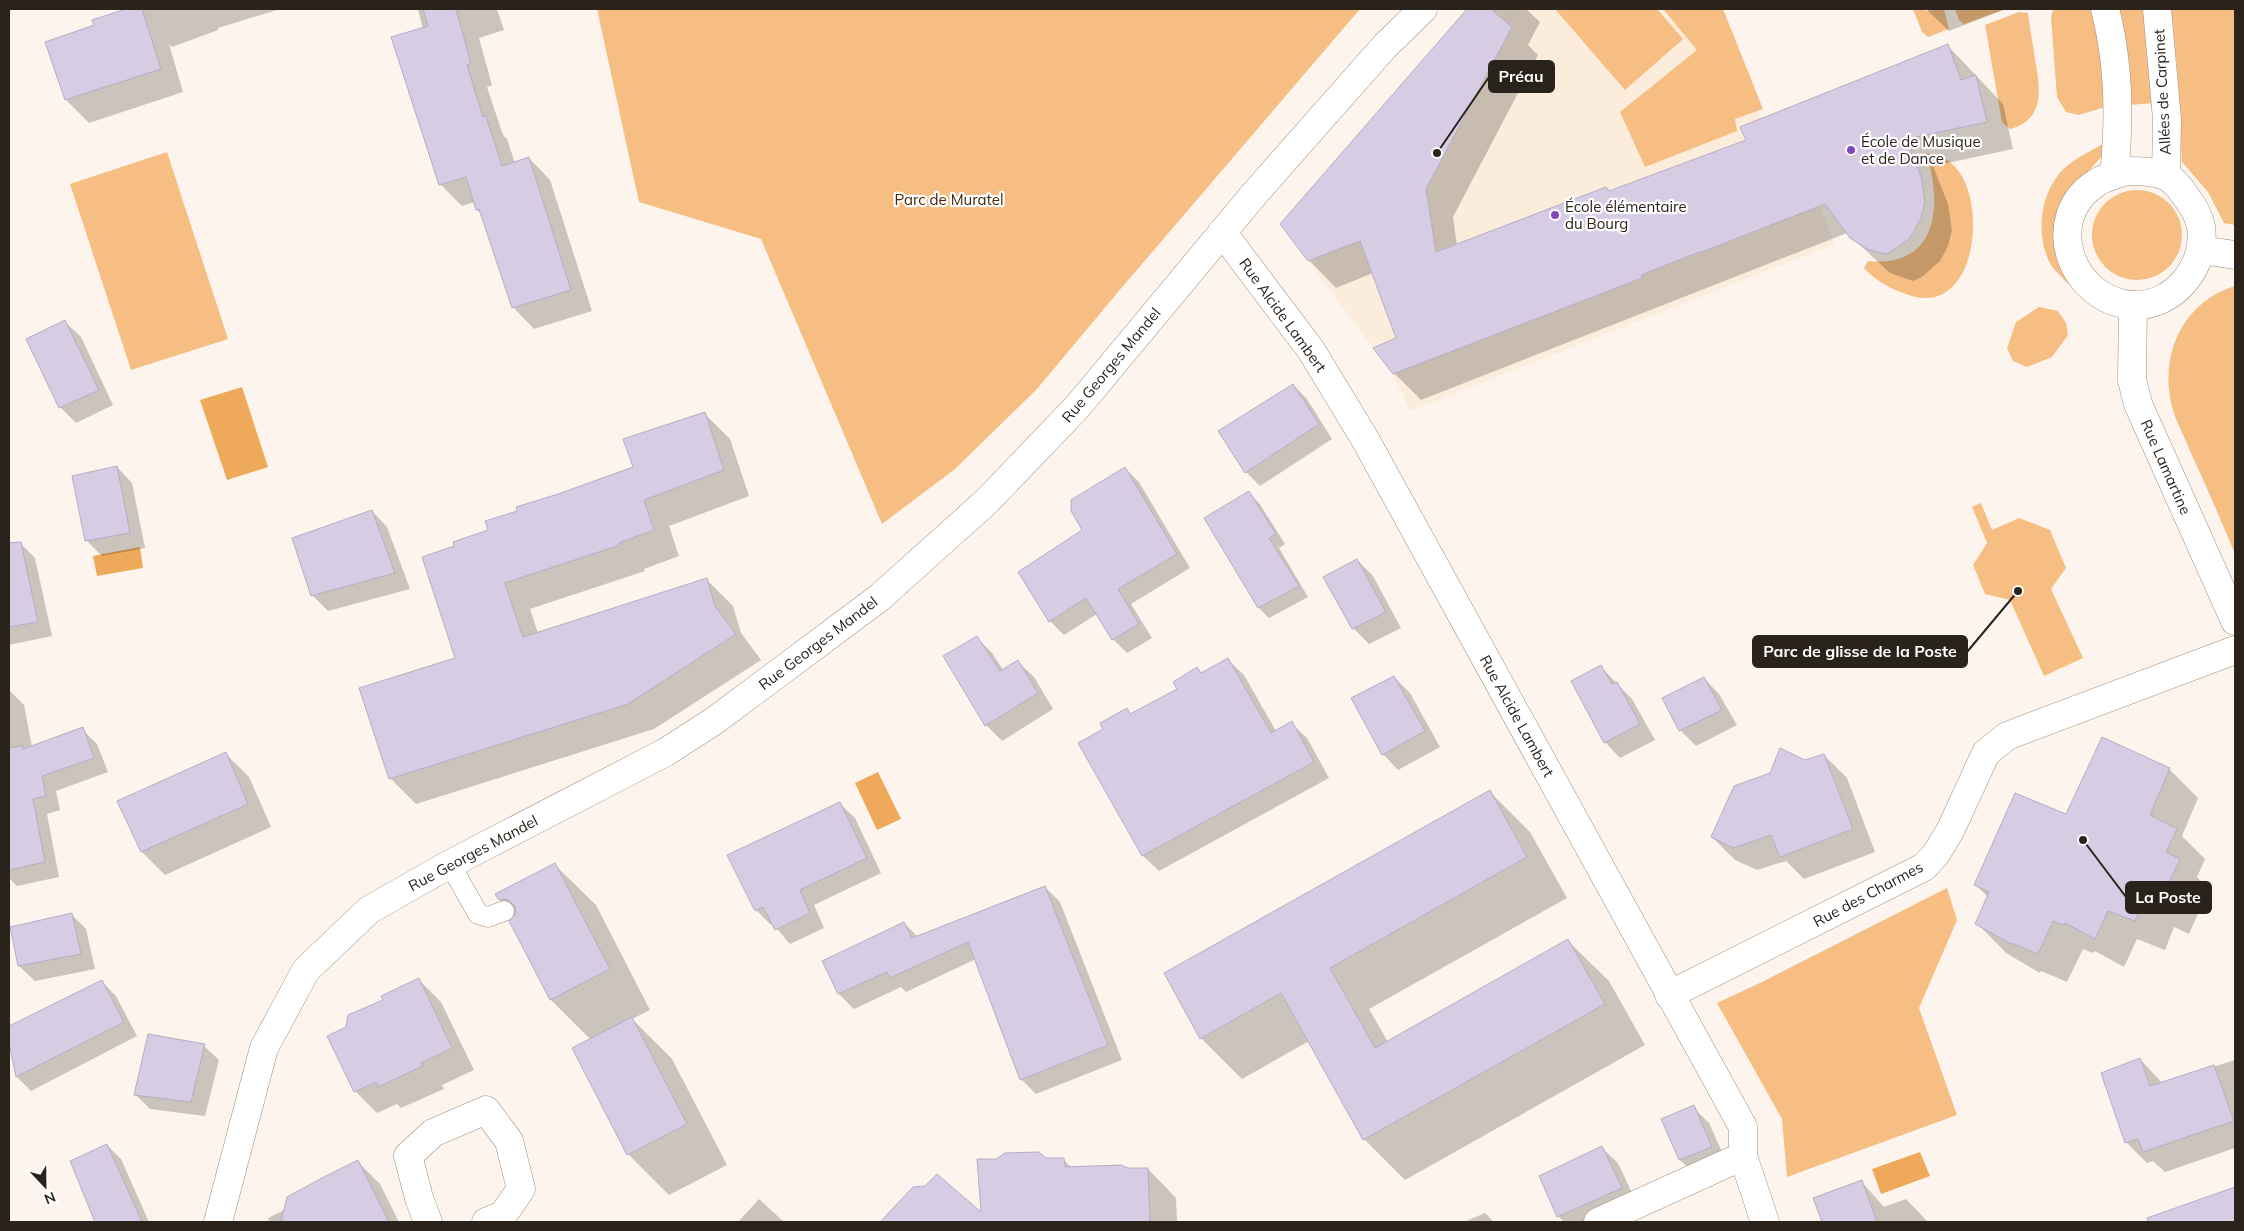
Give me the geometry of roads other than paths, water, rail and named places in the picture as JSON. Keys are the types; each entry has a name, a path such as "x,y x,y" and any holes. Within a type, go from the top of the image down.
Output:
{"street":[{"name":"Rue Georges Mandel","path":"218,1222 264,1048 306,970 369,910 450,864 666,752 714,720 879,598 987,501 1030,459 1078,406 1256,192 1385,46 1423,9"},
{"path":"2106,9 2117,86 2114,174"},
{"name":"Allées de Carpinet","path":"2157,9 2167,119 2166,176"},
{"path":"2128,171 2166,176 2181,189 2194,206 2201,227 2201,250 2194,268 2184,283 2169,295 2152,302 2133,305 2111,301 2092,290 2077,273 2069,252 2068,229 2072,211 2082,195 2096,183 2114,174 2128,171"},
{"name":"Rue Alcide Lambert","path":"1222,232 1311,350 1365,438 1742,1127 1743,1156 1765,1222"},
{"path":"2201,250 2235,255"},
{"name":"Rue Lamartine","path":"2133,305 2132,380 2138,404 2235,621"},
{"name":"Rue des Charmes","path":"1669,995 1924,867 1936,854 1950,831 1986,753 2007,736 2235,650"},
{"path":"428,1222 419,1198 408,1156 433,1133 486,1110 509,1141 522,1189 503,1215 486,1222"},
{"path":"1598,1222 1743,1156"}],"lane":[{"path":"450,864 478,914 488,917 504,911"}],"place":[{"name":"École de Musique et de Dance","path":"1851,150"},
{"name":"Préau","path":"1437,153"},
{"name":"École élémentaire du Bourg","path":"1555,215"},
{"name":"Parc de glisse de la Poste","path":"2018,591"},
{"name":"La Poste","path":"2083,840"}],"park label":[{"name":"Parc de Muratel","path":"949,199"}]}
